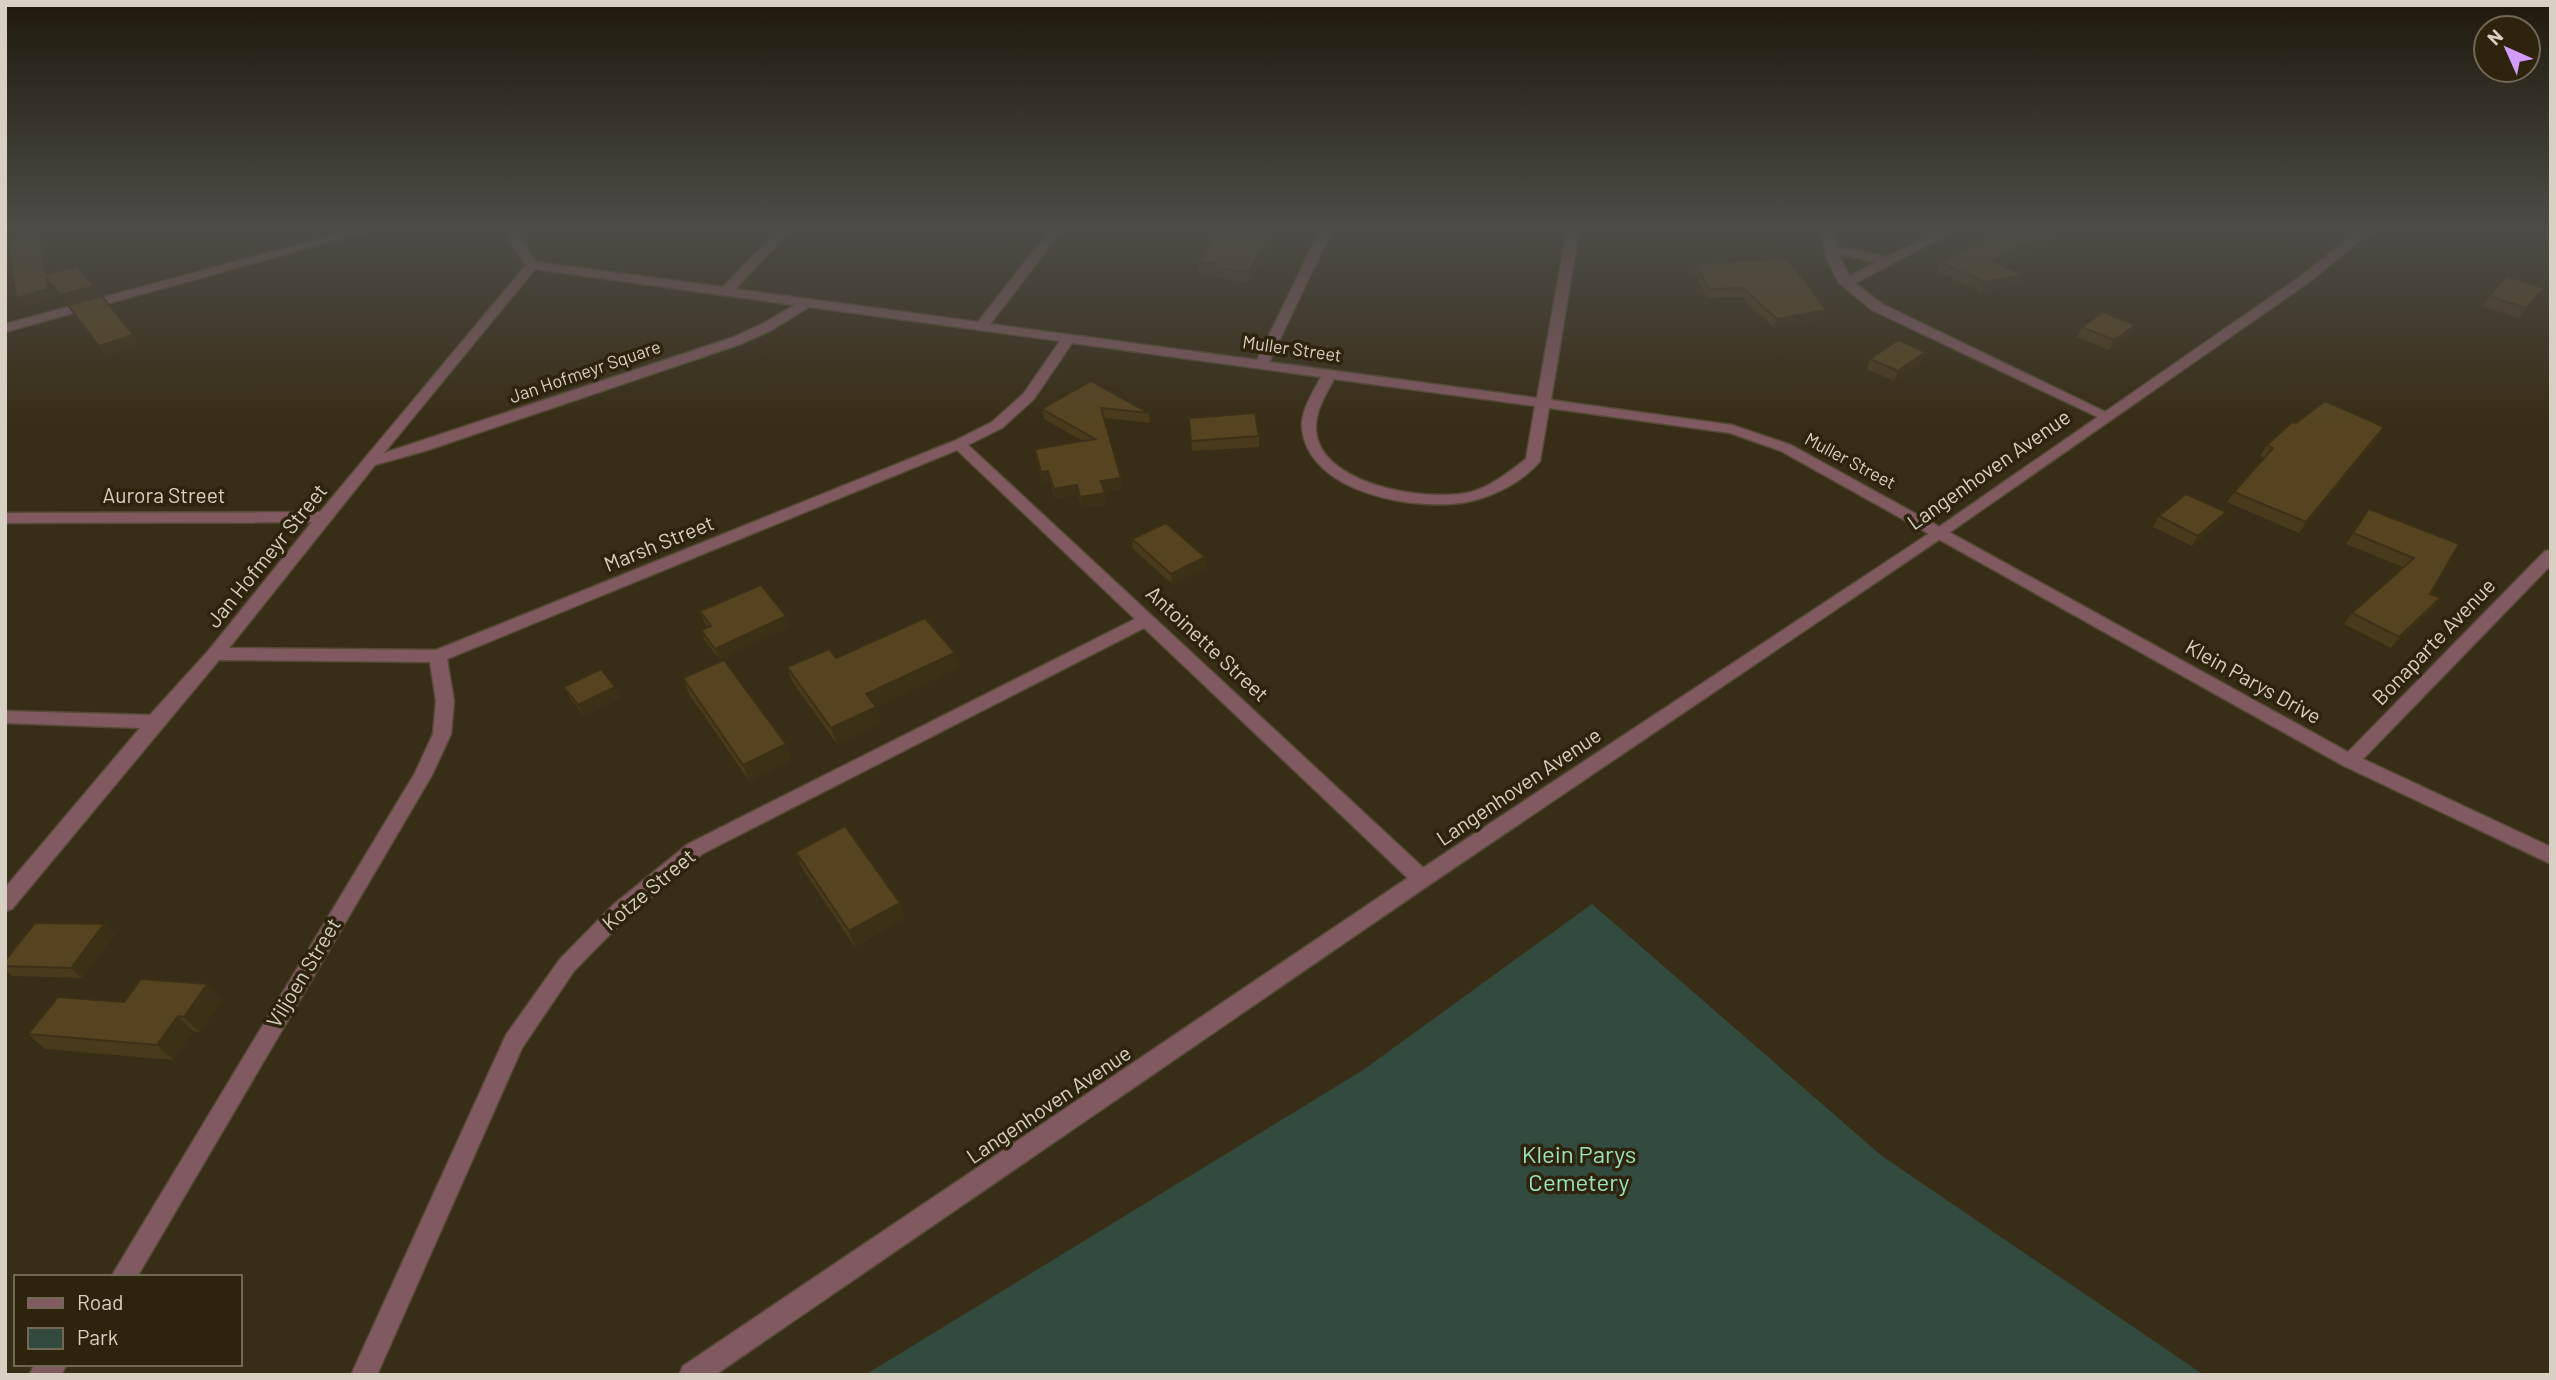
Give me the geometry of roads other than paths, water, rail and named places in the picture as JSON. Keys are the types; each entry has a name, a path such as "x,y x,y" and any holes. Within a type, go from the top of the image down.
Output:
{"street":[{"path":"5,328 129,294"},
{"name":"Jan Hofmeyr Street","path":"5,903 215,654 508,294"},
{"name":"Muller Street","path":"757,294 1701,424 1759,437 1941,532"},
{"path":"982,326 1006,294"},
{"path":"1262,363 1295,294"},
{"path":"1329,374 1308,425 1312,446 1333,471 1370,490 1422,499 1468,497 1503,486 1533,461 1562,294"},
{"path":"1860,294 1877,307 2107,416"},
{"name":"Langenhoven Avenue","path":"692,1375 1422,879 1941,532 2283,294"},
{"name":"Jan Hofmeyr Square","path":"369,462 423,447 736,341 767,327 808,302"},
{"name":"Marsh Street","path":"215,654 438,656 959,444 997,425 1029,396 1068,339"},
{"name":"Antoinette Street","path":"959,444 1148,618 1422,879"},
{"name":"Aurora Street","path":"5,518 324,517"},
{"name":"Klein Parys Drive","path":"1941,532 2239,702 2350,761 2551,856"},
{"name":"Bonaparte Avenue","path":"2350,761 2551,555"},
{"name":"Kotze Street","path":"363,1375 514,1042 567,965 620,911 695,849 1148,618"},
{"name":"Viljoen Street","path":"124,1275 423,775 442,734 445,701 438,656"},
{"path":"5,717 155,722"}],"park label":[{"name":"Klein Parys Cemetery","path":"1579,1169"}]}
